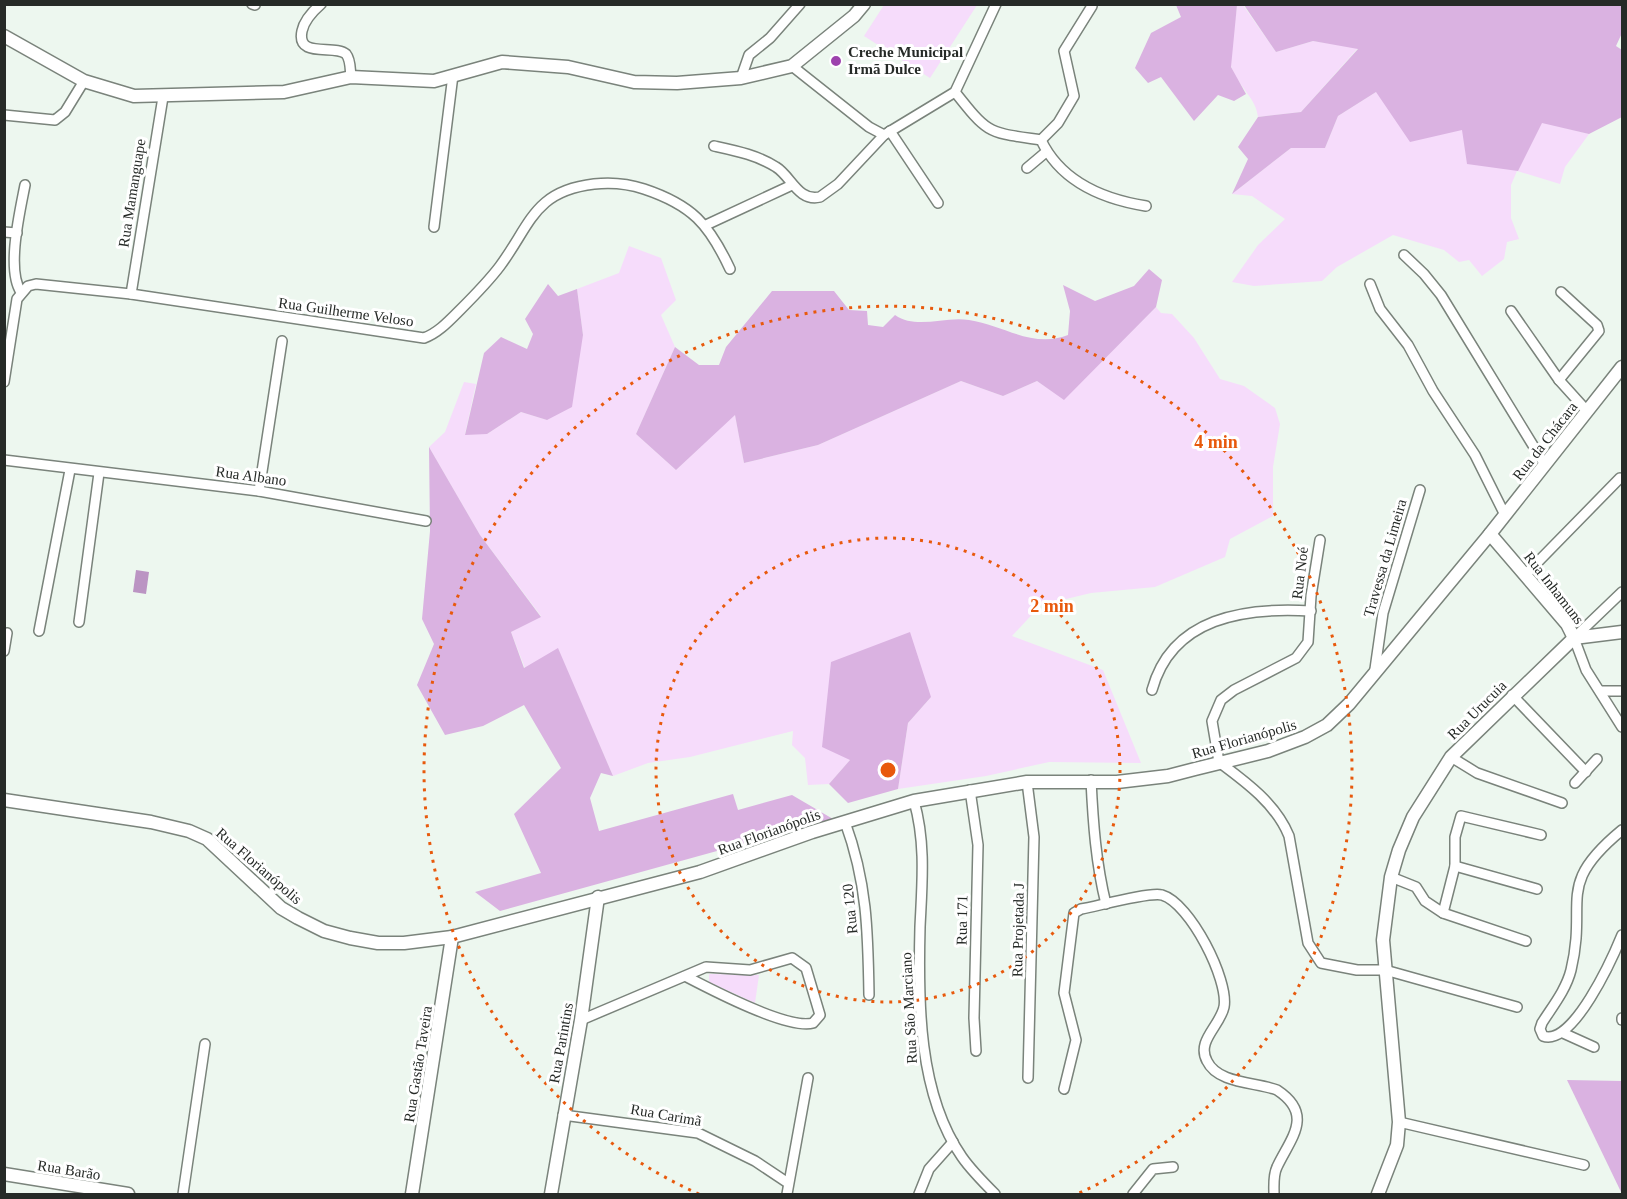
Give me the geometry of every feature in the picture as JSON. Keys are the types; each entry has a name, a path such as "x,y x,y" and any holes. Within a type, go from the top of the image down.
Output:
{"street":[{"path":"321,4 302,27 301,37 305,45 312,49 345,53 349,58 351,77"},
{"path":"741,78 749,55 770,38 800,4"},
{"path":"4,36 84,81 134,96 284,92 351,77 419,82 502,62 568,67 634,82 677,83 741,78 792,66 854,16 864,4"},
{"path":"714,146 757,156 779,169 792,185 807,197 820,197 838,184 887,133 955,92 996,4"},
{"path":"1041,140 1058,123 1074,96 1064,51 1092,6"},
{"path":"792,66 869,127 887,133 938,203"},
{"path":"434,227 453,75"},
{"path":"4,115 55,120 65,112 84,81"},
{"path":"955,92 986,128 1003,134 1041,140"},
{"name":"Rua Mamanguape","path":"131,294 162,97"},
{"path":"1041,140 1046,152 1076,181 1098,195 1116,201 1146,206"},
{"path":"1027,168 1046,152"},
{"name":"Rua Guilherme Veloso","path":"21,292 36,284 131,294 424,338 433,335 483,288 501,265 529,220 556,193 582,186 626,183 656,193 687,208 706,225 730,269"},
{"path":"4,382 17,299 21,292 15,280 17,233 25,185"},
{"path":"706,225 792,185"},
{"path":"4,232 17,233"},
{"path":"1404,255 1441,295 1545,465"},
{"path":"1370,284 1380,309 1408,345 1433,391 1475,455 1505,515"},
{"path":"1559,380 1599,331 1597,325 1561,292"},
{"path":"1511,310 1559,380 1587,411"},
{"path":"259,491 282,342"},
{"name":"Rua da Chácara","path":"1490,534 1623,367"},
{"name":"Rua Albano","path":"4,460 70,470 259,491 426,521"},
{"path":"39,631 70,470"},
{"path":"79,622 99,473"},
{"path":"1526,574 1620,478"},
{"name":"Travessa da Limeira","path":"1375,669 1383,613 1420,490"},
{"name":"Rua Inhamuns","path":"1490,534 1567,624 1586,670 1623,727"},
{"name":"Rua Florianópolis","path":"4,800 151,822 189,831 207,839 227,855 280,908 324,931 378,943 404,943 452,937 700,872 844,822 914,801 1027,782 1091,780 1117,782 1168,776 1268,751 1305,737 1327,725 1349,704 1375,669 1490,534"},
{"name":"Rua Noé","path":"1219,762 1212,734 1216,708 1234,690 1278,668 1304,650 1311,632 1311,611 1320,540"},
{"name":"Rua Urucuia","path":"1378,1194 1397,1145 1398,1122 1383,940 1392,877 1399,850 1413,817 1451,757 1623,592"},
{"path":"1152,690 1166,657 1186,636 1210,622 1251,612 1281,609 1311,611"},
{"path":"1574,638 1623,632"},
{"path":"4,651 7,633"},
{"path":"1600,692 1623,691"},
{"path":"1512,696 1586,772"},
{"path":"1451,757 1477,773 1562,803"},
{"path":"1575,783 1597,759"},
{"path":"1219,762 1253,790 1282,819 1289,836 1303,922 1312,954 1321,963 1332,967 1385,970 1517,1007"},
{"path":"1091,780 1095,846 1106,904"},
{"name":"Rua Projetada J","path":"1027,782 1034,837 1028,1078"},
{"name":"Rua 171","path":"970,790 978,844 974,1018 976,1052"},
{"name":"Rua São Marciano","path":"914,801 922,841 924,877 920,928 923,1041 930,1087 953,1142 995,1194"},
{"path":"1443,913 1455,866 1455,837 1459,819 1463,815 1541,835"},
{"name":"Rua 120","path":"844,822 856,852 865,890 869,995"},
{"path":"1623,845 1619,832 1588,862 1576,890 1577,940 1571,971 1567,983 1540,1029 1543,1036 1548,1038 1563,1033 1600,984 1623,935"},
{"path":"1455,866 1537,889"},
{"path":"1392,877 1416,887 1425,901 1443,913 1526,940"},
{"path":"1064,1089 1076,1040 1064,993 1071,918 1081,909 1151,894 1162,896 1182,909 1196,926 1225,994 1219,1019 1204,1045 1206,1060 1219,1074 1277,1090 1285,1095 1294,1110 1297,1125 1295,1136 1276,1168 1274,1194"},
{"name":"Rua Parintins","path":"551,1194 581,1020 598,897"},
{"name":"Rua Gastão Taveira","path":"412,1194 452,937"},
{"path":"581,1020 706,967 750,970 792,958 806,968 820,1015 813,1023 802,1024 762,1012 685,976"},
{"path":"1563,1033 1594,1047"},
{"path":"183,1194 206,1044"},
{"path":"787,1194 808,1078"},
{"name":"Rua Carimã","path":"563,1114 698,1133 754,1161 788,1183"},
{"path":"1398,1122 1584,1165"},
{"path":"919,1194 929,1168 953,1142"},
{"path":"1133,1194 1153,1169 1173,1167"},
{"name":"Rua Barão","path":"4,1174 128,1194"}],"shaded area":[{"path":"884,5 977,5 930,78 864,36"},
{"path":"1176,5 1237,5 1231,67 1246,94 1234,101 1218,95 1194,121 1161,77 1148,83 1135,68 1151,33 1181,17"},
{"path":"1237,5 1243,5 1276,52 1313,41 1358,48 1301,112 1258,117 1254,104 1235,75 1231,64"},
{"path":"1244,5 1622,5 1622,33 1616,46 1622,50 1622,117 1589,134 1542,123 1518,171 1467,164 1462,130 1410,142 1376,92 1338,116 1325,148 1291,148 1232,194 1248,159 1238,147 1258,117 1301,112 1358,49 1313,41 1276,52"},
{"path":"1376,92 1462,130 1517,171 1511,185 1511,218 1519,239 1507,242 1504,259 1482,276 1469,260 1459,262 1444,250 1393,235 1337,267 1322,281 1254,286 1232,282 1258,245 1285,219 1252,196 1232,194 1291,148 1325,148 1338,116"},
{"path":"1541,122 1589,134 1565,167 1560,184 1517,171"},
{"path":"629,246 661,258 676,300 661,315 675,347 636,434 676,470 735,414 744,463 818,445 961,381 1003,396 1037,381 1064,399 1156,307 1161,313 1172,314 1194,338 1220,379 1244,386 1275,408 1280,424 1273,467 1273,516 1230,539 1225,557 1155,587 1091,593 1041,605 1012,636 1103,670 1141,763 1049,762 986,776 898,789 908,723 931,697 850,760 829,784 808,785 805,758 792,745 793,731 690,757 648,763 613,776 558,649 525,668 511,632 541,616 480,535 429,447 445,432 464,382 476,384 465,434 487,434 521,412 547,420 583,335 577,289 619,273"},
{"path":"1149,269 1162,280 1156,307 1064,400 1037,381 1003,396 961,381 818,445 744,463 735,415 676,470 636,434 675,347 699,365 719,365 726,347 772,291 834,291 849,310 867,311 868,325 883,327 895,315 912,322 960,319 982,323 1030,338 1055,339 1068,335 1070,311 1063,285 1095,301 1134,286"},
{"path":"548,284 558,296 577,289 583,335 572,407 547,420 521,412 487,434 465,435 484,353 501,337 527,349 533,334 525,319"},
{"path":"429,447 480,535 541,617 511,632 524,668 558,648 613,776 601,773 590,798 599,831 733,794 738,810 792,795 833,819 500,911 475,892 541,873 514,814 561,768 524,705 483,726 445,735 417,685 434,644 422,619 430,531"},
{"path":"136,570 149,572 146,594 133,592"},
{"path":"910,632 931,697 908,723 898,789 848,803 829,784 850,760 822,747 831,662"},
{"path":"709,974 759,975 755,1003 709,982"},
{"path":"1567,1080 1622,1081 1622,1194"}],"place":[{"name":"Creche Municipal Irmã Dulce","path":"836,61"}]}
